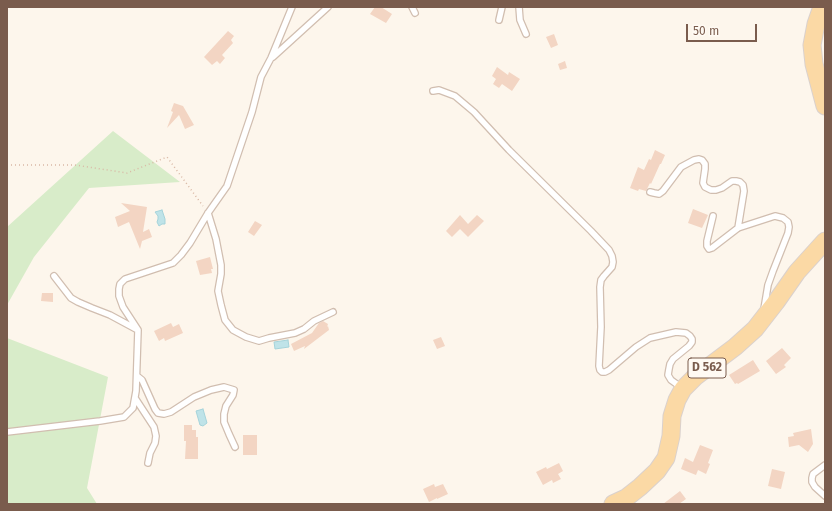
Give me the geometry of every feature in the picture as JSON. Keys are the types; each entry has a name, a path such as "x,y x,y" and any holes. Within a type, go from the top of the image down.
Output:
{"main road":[{"path":"822,7 816,24 812,45 814,64 825,106"},
{"name":"D 562","path":"613,504 626,498 640,487 657,471 666,458 671,436 672,416 677,400 683,389 695,377 755,329 776,302 796,272 825,241"}],"lane":[{"path":"7,432 100,421 124,416 133,408 137,376 138,330 123,307 118,289 120,284 125,279 173,263 182,255 227,186 252,112 261,77 271,58 292,7"},
{"path":"271,58 328,7"},
{"path":"500,20 502,7"},
{"path":"519,7 520,20 526,34"},
{"path":"433,91 438,90 455,96 474,112 509,150 591,231 612,256 614,262 612,267 601,280 600,287 600,370 605,372 609,370 636,347 650,338 676,332 686,333 692,339 692,342 672,359 668,375 671,380 683,389"},
{"path":"650,192 659,194 663,191 681,167 694,160 702,160 705,164 703,183 705,187 710,190 716,190 732,181 740,182 743,185 744,191 738,228"},
{"path":"208,213 216,239 221,265 218,291 225,320 233,330 246,337 259,341 295,333 304,329 314,321 333,312"},
{"path":"713,216 707,241 707,246 709,249 738,228 775,216 783,218 788,222 788,233 768,285 762,319"},
{"path":"54,276 71,298 110,315 138,330"},
{"path":"137,376 142,380 155,409 158,413 164,414 171,412 194,397 211,390 224,387 234,390 233,395 226,406 224,422 235,447"},
{"path":"135,398 154,428 156,436 148,463"},
{"path":"825,465 813,474 812,482 825,496"}],"path":[{"path":"7,166 76,165 127,173 167,157 208,213"}],"green space":[{"path":"113,131 180,182 89,188 34,257 7,305 7,227"},
{"path":"7,338 108,377 87,488 97,504 7,504"}],"water":[{"path":"162,210 165,224 159,226 157,222 158,216 155,212"},
{"path":"288,340 289,347 275,349 274,342"},
{"path":"203,409 207,423 203,426 200,425 196,411"}],"building":[{"path":"375,7 381,7 392,14 386,23 370,14"},
{"path":"228,31 234,36 231,40 233,43 222,55 225,58 220,64 217,61 212,65 204,57"},
{"path":"554,34 558,45 551,48 546,37"},
{"path":"565,61 567,68 560,70 558,64"},
{"path":"497,67 508,75 509,72 520,79 512,91 502,84 499,88 493,84 496,79 492,76"},
{"path":"174,103 183,106 194,125 185,129 179,115 167,128 173,112 171,111"},
{"path":"655,150 665,155 651,184 650,183 646,191 639,189 638,191 630,188 638,167 644,170 649,159 651,160"},
{"path":"121,203 147,207 143,232 149,229 152,237 142,241 140,249 129,222 118,227 115,217 130,211"},
{"path":"693,209 708,215 702,228 688,223"},
{"path":"460,215 468,224 477,215 484,221 468,237 460,229 452,237 446,231"},
{"path":"255,221 262,225 254,236 248,232"},
{"path":"210,257 213,269 211,269 212,273 200,275 196,261"},
{"path":"42,293 53,293 53,302 41,301"},
{"path":"323,321 328,324 327,327 328,326 329,330 304,349 305,346 294,351 291,344 312,333 319,323"},
{"path":"171,323 173,327 179,324 183,333 165,341 164,338 159,341 154,331"},
{"path":"441,337 445,346 437,349 433,340"},
{"path":"782,348 791,358 784,365 786,367 776,374 766,361"},
{"path":"753,360 760,371 738,384 735,384 729,375"},
{"path":"184,425 192,425 192,430 196,430 196,437 198,437 198,459 185,459 186,441 184,441"},
{"path":"811,429 813,444 808,452 799,445 789,447 788,437 794,436 793,433"},
{"path":"243,435 257,435 257,455 243,455"},
{"path":"700,445 713,450 706,474 698,470 696,475 681,469 685,458 693,462"},
{"path":"559,463 563,471 558,474 561,479 553,483 552,480 543,485 536,472 546,467 547,469"},
{"path":"772,469 785,472 781,489 768,486"},
{"path":"434,484 435,487 443,484 448,494 429,502 423,489"},
{"path":"680,491 686,499 679,504 663,504"}]}
